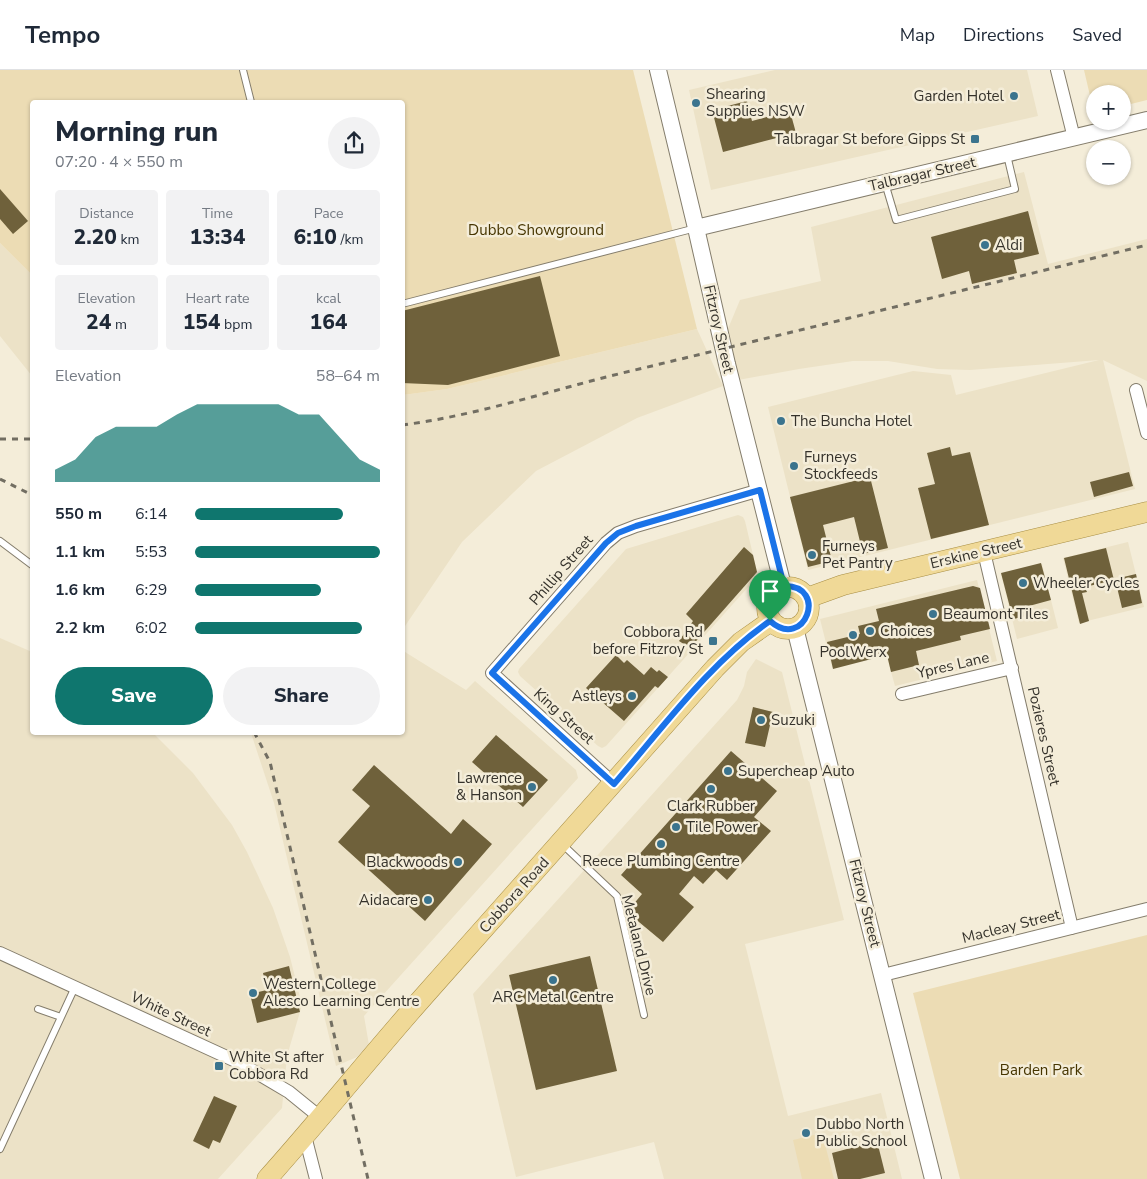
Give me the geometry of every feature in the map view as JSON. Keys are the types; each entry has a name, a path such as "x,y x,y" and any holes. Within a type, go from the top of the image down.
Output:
{"main road":[{"name":"Erskine Street","path":"807,598 843,585 1147,512"},
{"path":"784,586 797,588 807,598 809,604 808,616 795,628 782,628 770,621 767,614 767,600 771,594 784,586"},
{"name":"Cobbora Road","path":"267,1179 416,1006 715,668 741,642 770,621"}],"street":[{"name":"Fitzroy Street","path":"658,70 727,364 784,586"},
{"path":"1057,70 1074,138"},
{"name":"Talbragar Street","path":"696,228 1147,120"},
{"path":"1136,390 1147,434"},
{"name":"Phillip Street","path":"492,673 606,543 618,533 760,490"},
{"name":"Pozieres Street","path":"984,552 1072,928"},
{"name":"Fitzroy Street","path":"795,628 933,1179"},
{"name":"Ypres Lane","path":"902,694 1012,668"},
{"name":"King Street","path":"492,673 614,784"},
{"name":"Macleay Street","path":"883,975 1147,909"},
{"name":"White Street","path":"0,953 240,1063 289,1092 321,1118"},
{"path":"305,1136 316,1179"}],"lane":[{"path":"242,70 250,100"},
{"path":"885,183 896,220 1015,189 1007,154"},
{"path":"405,303 696,228"},
{"path":"0,541 30,564"},
{"name":"Metaland Drive","path":"561,843 617,896 644,1015"},
{"path":"0,1149 75,987"},
{"path":"38,1009 61,1017"}],"shaded area":[{"path":"775,70 1027,70 1038,116 711,190 689,90"},
{"path":"1024,172 1048,264 1147,239 1147,381 1103,360 1135,489 808,570 768,407 913,371 951,375 956,395 1099,360 970,370 937,369 888,361 853,361 738,380 727,331 740,300 821,281 811,227"},
{"path":"0,243 30,273 30,374 0,336"},
{"path":"697,329 723,386 637,418 536,471 462,542 405,626 405,395 447,389"},
{"path":"738,515 743,517 745,521 758,576 606,746 602,748 598,746 520,676 519,669 626,549"},
{"path":"1128,542 1144,607 1079,623 1063,558"},
{"path":"1042,564 1058,628 1017,639 1001,574"},
{"path":"977,580 997,661 895,686 886,654 832,667 820,619"},
{"path":"0,638 30,651 30,735 155,735 193,773 232,825 247,852 273,908 290,957 302,1005 287,1056 282,1108 218,1179 0,1179"},
{"path":"405,652 466,690 475,681 576,770 578,778 364,1016 369,1045 357,1057 336,1066 274,803 252,735 405,735"},
{"path":"756,659 782,672 844,920 745,944 788,1116 881,1093 902,1179 664,1179 654,1142 516,1177 473,994 737,700 744,686 747,672"}],"green space":[{"name":"Dubbo Showground","path":"0,70 633,70 697,329 447,389 405,395 405,100 30,100 30,273 0,243"},
{"path":"1084,70 1147,70 1147,100 1131,104 1131,85 1088,85"},
{"name":"Barden Park","path":"1147,935 1147,1179 960,1179 913,993"},
{"path":"822,1133 834,1179 802,1179 793,1140"}],"building":[{"path":"747,101 752,121 790,111 796,133 723,152 712,110"},
{"path":"0,189 28,221 13,234 0,219"},
{"name":"Aldi","path":"1028,211 1039,254 1014,260 1017,273 972,284 969,271 942,279 931,237"},
{"path":"540,276 560,356 448,385 405,383 405,310"},
{"path":"950,447 952,456 970,452 989,525 931,539 918,488 935,484 927,453"},
{"path":"1129,472 1133,486 1094,497 1090,482"},
{"path":"870,477 888,548 863,554 854,517 823,525 832,561 808,567 790,497"},
{"path":"744,547 753,555 757,572 690,648 679,641 693,621 686,614"},
{"path":"1106,548 1114,580 1085,587 1087,592 1082,593 1089,621 1080,624 1064,558"},
{"path":"1041,563 1051,600 1029,606 1031,615 1013,619 1001,573"},
{"path":"1136,574 1142,603 1122,608 1115,579"},
{"path":"973,586 980,588 990,629 960,636 961,640 916,651 919,665 891,672 887,655 833,669 827,642 860,634 858,626 879,621 876,609"},
{"path":"616,655 624,663 627,660 644,675 651,667 668,677 658,688 655,686 624,721 586,688"},
{"path":"753,707 773,712 765,747 745,743"},
{"path":"496,735 548,780 523,807 472,762"},
{"path":"731,751 777,791 754,817 771,831 727,880 716,870 703,884 694,876 679,894 694,907 663,942 627,912 642,894 621,875"},
{"path":"374,765 451,834 463,819 492,844 425,921 338,842 370,806 352,790"},
{"path":"590,956 617,1071 536,1090 509,975"},
{"path":"289,966 300,1012 257,1023 250,994 267,990 263,973"},
{"path":"214,1096 237,1106 220,1143 213,1140 209,1149 193,1141"},
{"path":"877,1141 885,1173 860,1179 838,1179 832,1153"}],"railway":[{"path":"405,425 490,408 606,377 1147,245"},
{"path":"0,439 30,439"},
{"path":"0,479 30,494"},
{"path":"256,735 270,762 368,1179"}],"place":[{"name":"Garden Hotel","path":"1014,96"},
{"name":"Shearing Supplies NSW","path":"696,103"},
{"name":"Talbragar St before Gipps St","path":"975,139"},
{"name":"Aldi","path":"985,245"},
{"name":"The Buncha Hotel","path":"781,421"},
{"name":"Furneys Stockfeeds","path":"794,466"},
{"name":"Furneys Pet Pantry","path":"812,555"},
{"name":"Wheeler Cycles","path":"1023,583"},
{"name":"Beaumont Tiles","path":"933,614"},
{"name":"Choices","path":"870,631"},
{"name":"PoolWerx","path":"853,635"},
{"name":"Cobbora Rd before Fitzroy St","path":"713,641"},
{"name":"Astleys","path":"632,696"},
{"name":"Suzuki","path":"761,720"},
{"name":"Supercheap Auto","path":"728,771"},
{"name":"Lawrence & Hanson","path":"532,787"},
{"name":"Clark Rubber","path":"711,789"},
{"name":"Tile Power","path":"676,827"},
{"name":"Reece Plumbing Centre","path":"661,844"},
{"name":"Blackwoods","path":"458,862"},
{"name":"Aidacare","path":"428,900"},
{"name":"ARC Metal Centre","path":"553,980"},
{"name":"Western College Alesco Learning Centre","path":"253,993"},
{"name":"White St after Cobbora Rd","path":"219,1066"},
{"name":"Dubbo North Public School","path":"806,1133"}],"route":[{"path":"760,490 784,586 797,588 803,592 809,604 808,616 795,628 782,628 770,621 728,654 614,784 492,673 606,543 618,533 760,490"}]}
